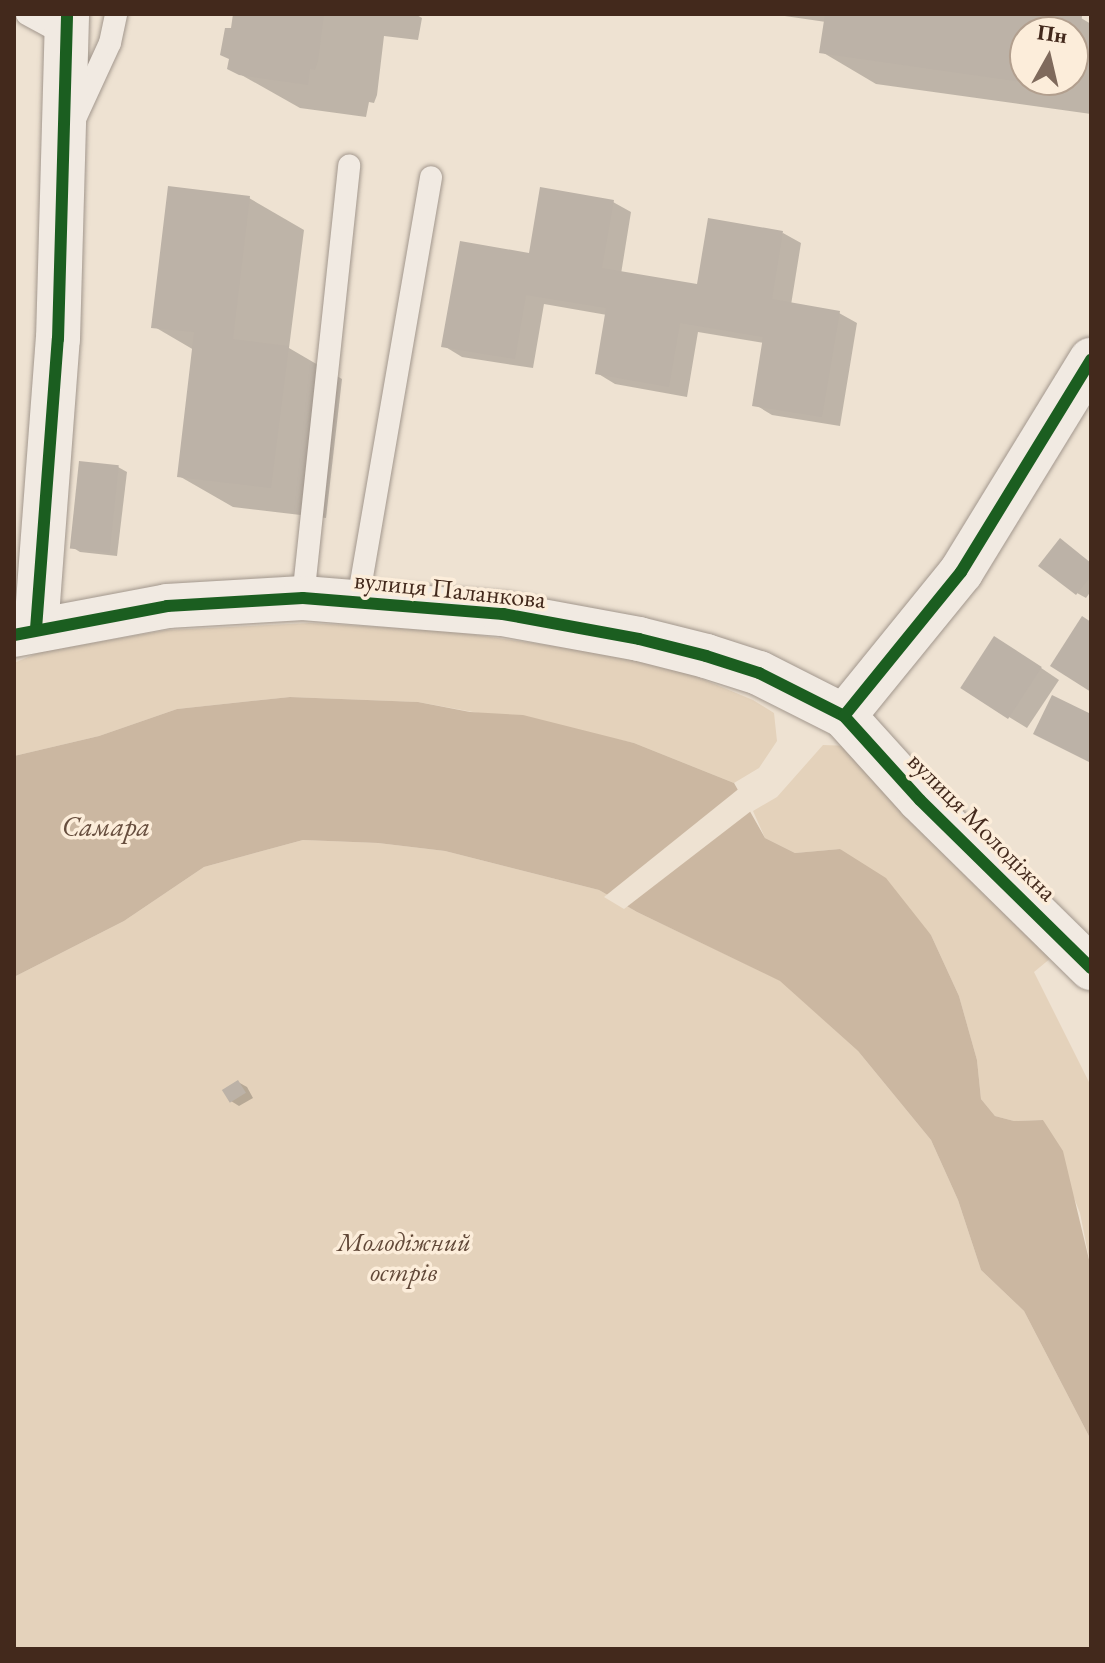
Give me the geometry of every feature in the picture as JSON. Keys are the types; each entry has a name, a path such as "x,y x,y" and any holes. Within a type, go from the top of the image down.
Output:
{"street":[{"name":"вулиця Паланкова","path":"53,21 62,145 58,339 25,632 167,606 303,598 503,614 639,639 759,673 844,716"},
{"path":"844,716 961,572 1091,360"},
{"name":"вулиця Молодіжна","path":"844,716 920,800 1091,968"}],"lane":[{"path":"62,145 110,43 116,14"},
{"path":"303,598 349,165"},
{"path":"358,600 431,177"}],"green space":[{"path":"310,623 448,631 610,654 683,671 753,700 774,713 777,741 759,768 734,783 634,743 589,733 418,702 290,697 177,709 99,736 14,756 14,663 40,652 167,630"},
{"path":"823,745 852,746 1063,948 1034,972 1091,1086 1091,1268 1080,1213 1043,1120 1014,1121 995,1116 981,1099 977,1060 959,996 931,935 840,849 795,853 765,838 753,811 777,797"},
{"name":"Молодіжний острів","path":"303,840 378,843 445,851 599,890 637,912 781,981 858,1051 931,1140 958,1200 981,1270 1024,1311 1091,1440 1091,1649 14,1649 14,977 124,921 204,867"}],"water":[{"name":"Самара","path":"290,697 418,702 470,712 523,715 634,743 734,783 765,838 795,853 840,849 886,878 931,935 959,996 977,1060 981,1099 995,1116 1014,1121 1043,1120 1063,1151 1091,1268 1091,1440 1024,1311 981,1270 958,1200 931,1140 858,1051 780,981 637,912 599,890 445,851 378,843 303,840 204,867 124,921 14,977 14,756 99,736 177,709"}],"pier":[{"path":"741,787 755,808 624,909 604,897"}],"building":[{"path":"233,14 324,14 318,61 315,70 310,69 308,85 239,75 227,69 229,59 220,55 225,28 231,28"},
{"path":"825,14 1082,16 1009,16 1009,80 819,53"},
{"path":"168,186 250,196 233,339 289,346 271,488 177,477 194,332 151,328"},
{"path":"540,187 614,200 602,268 697,284 708,218 783,231 772,299 840,311 822,417 752,406 763,337 680,323 669,387 595,374 606,308 526,295 515,359 441,347 460,241 529,253"},
{"path":"79,461 119,465 110,553 70,549"},
{"path":"1060,538 1091,563 1091,576 1076,595 1038,566"},
{"path":"1082,616 1091,622 1091,692 1050,666"},
{"path":"994,636 1042,667 1008,719 960,688"},
{"path":"1052,695 1091,714 1091,763 1033,734"},
{"path":"238,1080 246,1093 230,1103 222,1090"}],"cycle path":[{"path":"36,629 58,339 67,14"},
{"path":"844,716 961,572 1091,360"},
{"path":"14,635 167,606 303,598 503,614 639,639 706,656 759,673 844,716 920,800 1091,968"}]}
